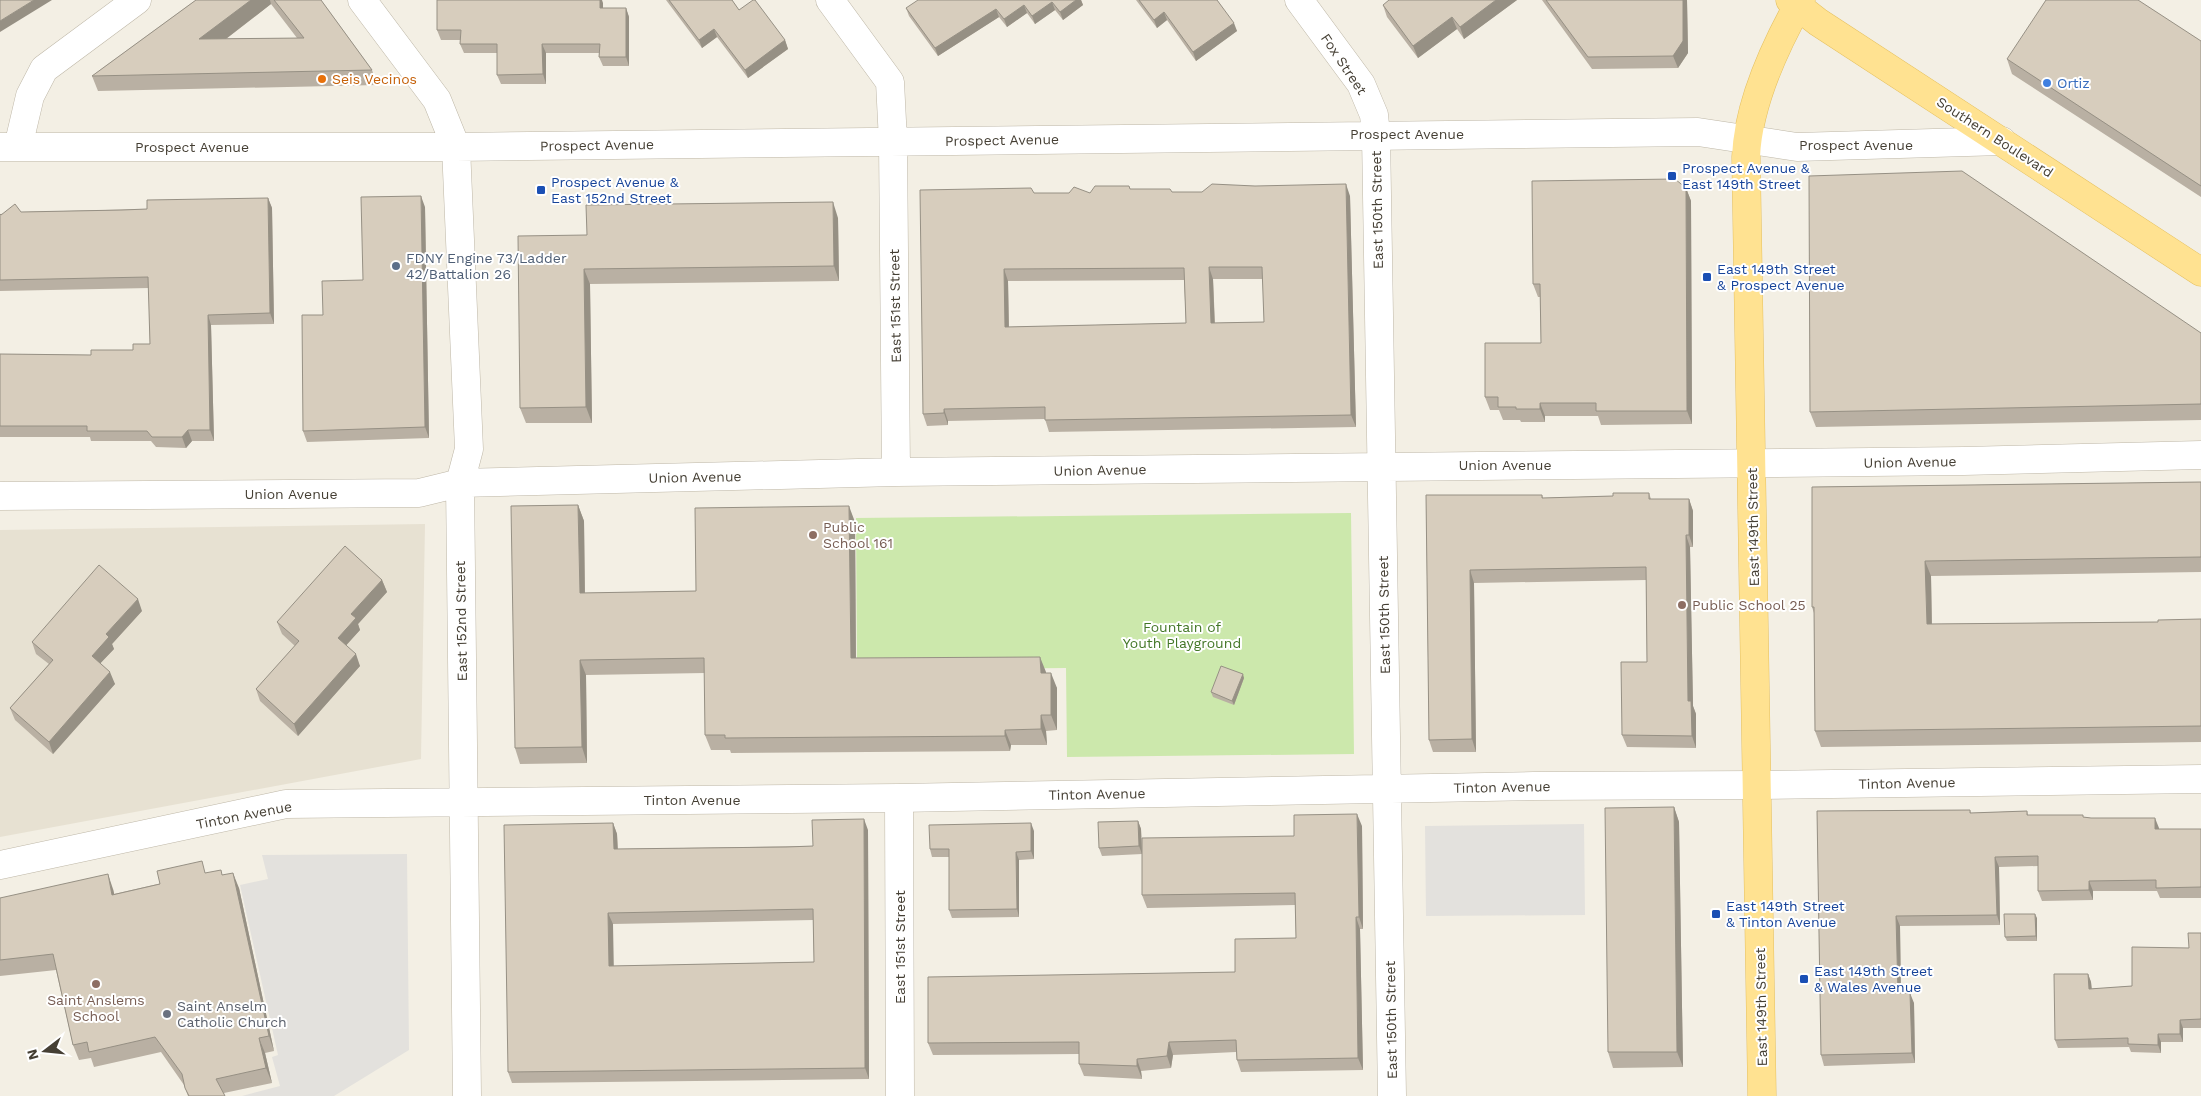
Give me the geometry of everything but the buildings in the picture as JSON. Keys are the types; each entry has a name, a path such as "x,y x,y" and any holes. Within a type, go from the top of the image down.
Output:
{"main road":[{"name":"East 149th Street","path":"1762,1096 1746,179 1747,138 1758,94 1796,2"},
{"name":"Southern Boulevard","path":"1796,2 1840,37 2201,272"}],"street":[{"path":"9,147 30,96 44,69 137,0"},
{"name":"East 152nd Street","path":"362,0 437,100 456,146 469,449 460,483 467,1096"},
{"name":"East 151st Street","path":"830,0 890,82 893,141 896,472"},
{"name":"Fox Street","path":"1299,0 1361,84 1374,115 1376,135"},
{"name":"Prospect Avenue","path":"9,147 456,146 1698,132 1797,147 2002,141"},
{"name":"East 150th Street","path":"1376,135 1392,1096"},
{"name":"Union Avenue","path":"0,496 419,493 460,483 896,472 1751,464 2201,455"},
{"name":"Tinton Avenue","path":"0,865 286,804 899,798 1387,789 2201,779"},
{"name":"East 151st Street","path":"899,798 900,1096"}],"shaded area":[{"path":"425,524 421,759 0,837 0,530"},
{"path":"1584,824 1585,915 1426,916 1425,826"},
{"path":"407,854 409,1050 334,1096 242,1096 280,1086 272,1057 278,1055 240,885 268,879 262,855"}],"green space":[{"name":"Fountain of Youth Playground","path":"1351,513 1354,754 1067,757 1066,668 857,670 856,518"}],"place":[{"name":"Seis Vecinos","path":"322,79"},
{"name":"Ortiz","path":"2047,83"},
{"name":"Prospect Avenue & East 149th Street","path":"1672,176"},
{"name":"Prospect Avenue & East 152nd Street","path":"541,190"},
{"name":"FDNY Engine 73/Ladder 42/Battalion 26","path":"396,266"},
{"name":"East 149th Street & Prospect Avenue","path":"1707,277"},
{"name":"Public School 161","path":"813,535"},
{"name":"Public School 25","path":"1682,605"},
{"name":"East 149th Street & Tinton Avenue","path":"1716,914"},
{"name":"East 149th Street & Wales Avenue","path":"1804,979"},
{"name":"Saint Anslems School","path":"96,984"},
{"name":"Saint Anselm Catholic Church","path":"167,1014"}]}
